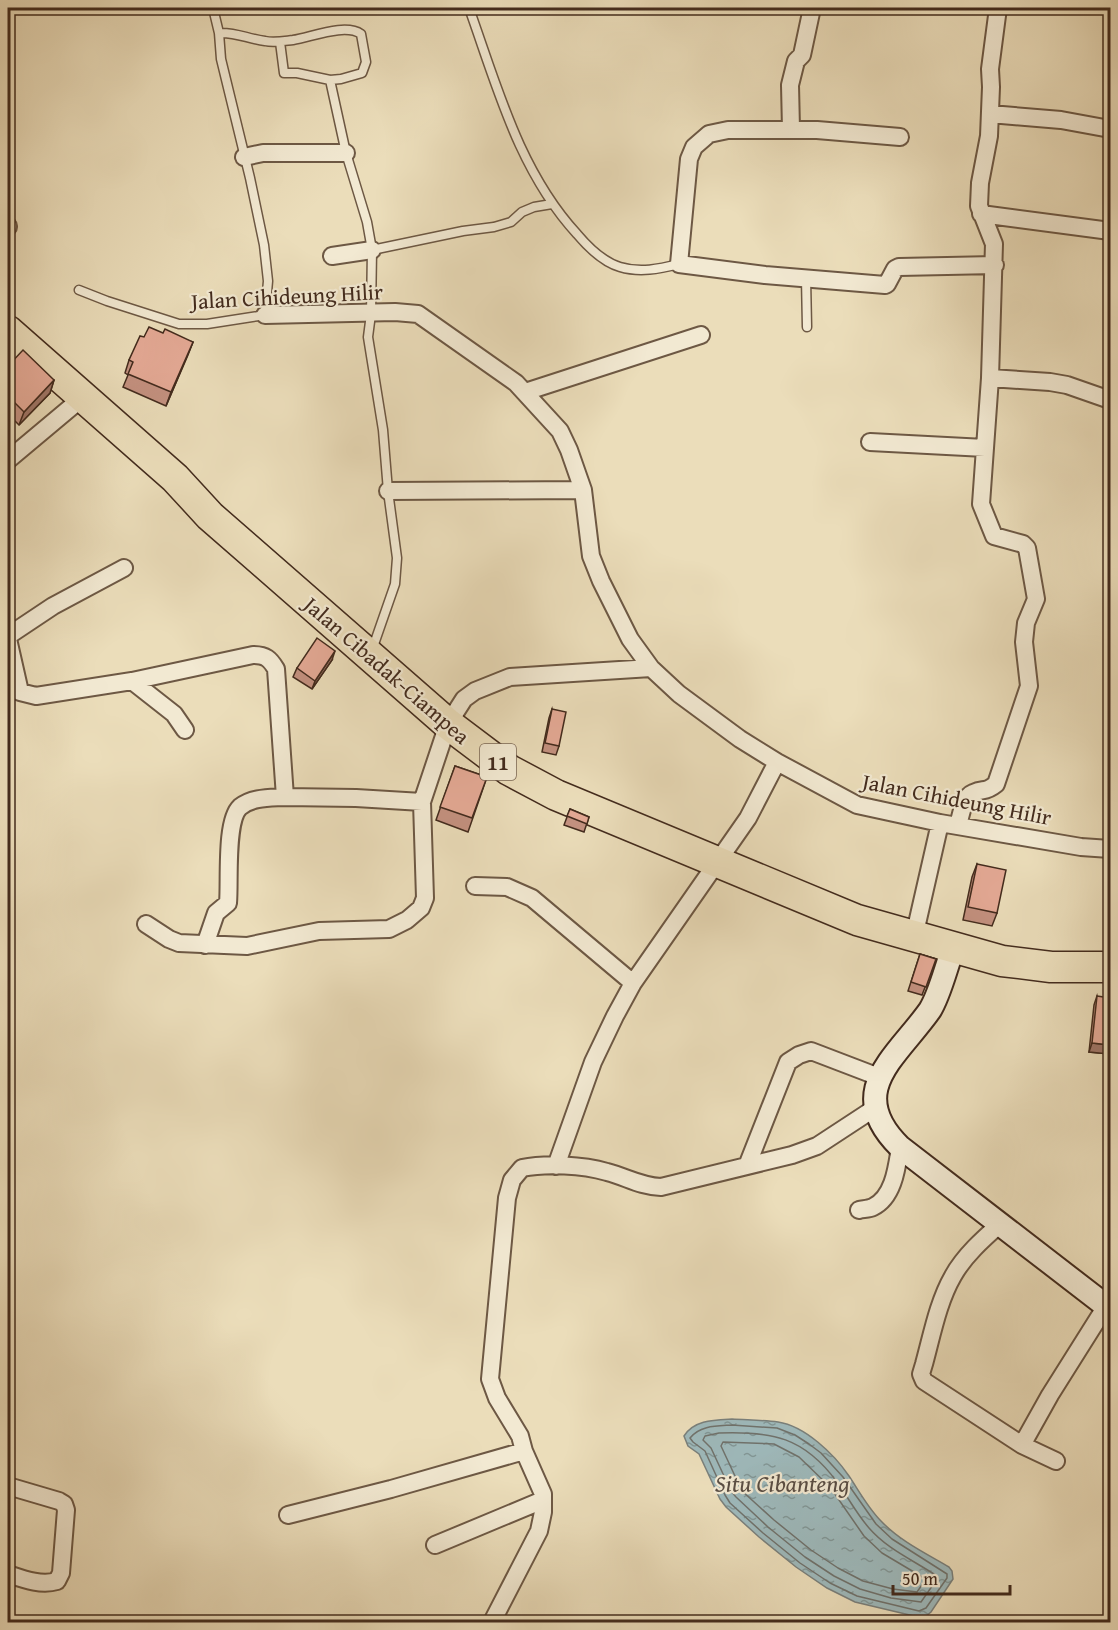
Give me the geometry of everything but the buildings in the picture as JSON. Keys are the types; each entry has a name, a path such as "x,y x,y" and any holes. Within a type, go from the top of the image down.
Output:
{"highway":[{"name":"Jalan Cibadak-Ciampea","path":"8,331 175,478 210,516 448,724 508,770 556,795 637,830 719,861 857,920 953,949 1012,962 1052,967 1110,967"}],"main road":[{"path":"953,949 932,1007 879,1077 875,1108 879,1122 886,1134 900,1147 1108,1307"}],"street":[{"path":"791,129 790,85 796,61 802,55 812,8"},
{"path":"958,825 967,797 974,792 988,791 996,784 1000,775 1029,686 1024,642 1026,623 1036,599 1027,548 1023,544 994,536 982,508 995,265 992,235 979,206 980,183 989,136 990,69 998,8"},
{"path":"990,114 1061,120 1110,129"},
{"path":"900,137 791,129 728,130 709,134 694,147 689,159 679,264 885,285 895,269 899,267 995,265"},
{"path":"244,157 263,153 346,153"},
{"path":"981,214 1110,231"},
{"path":"332,256 372,250"},
{"name":"Jalan Cihideung Hilir","path":"264,315 412,313 424,317 516,383 560,431 583,490 591,556 630,639 651,668 679,694 740,739 777,762 857,805 940,823 1081,847 1110,849"},
{"path":"525,392 701,335"},
{"path":"990,378 1050,382 1110,400"},
{"path":"8,460 82,398"},
{"path":"870,442 985,448"},
{"path":"388,491 583,490"},
{"path":"124,568 53,606 8,638 20,692 36,696 132,681 262,655 269,659 276,669 285,797"},
{"path":"146,924 179,943 247,946 319,931 389,928 406,920 421,908 425,898 422,802 448,724 464,699 475,691 510,677 651,668"},
{"path":"132,681 174,714 185,730"},
{"path":"556,1166 601,1042 633,983 748,818 777,762"},
{"path":"205,945 216,913 228,903 230,841 237,811 241,807 256,800 285,797 422,802"},
{"path":"914,937 940,823"},
{"path":"475,886 507,887 532,898 633,983"},
{"path":"747,1166 788,1062 810,1051 879,1077"},
{"path":"492,1623 539,1531 543,1512 543,1494 524,1451 520,1436 497,1398 490,1379 507,1198 512,1180 522,1168 536,1165 595,1169 639,1185 661,1187 792,1155 817,1146 875,1108"},
{"path":"859,1210 874,1207 891,1188 896,1174 900,1147"},
{"path":"1000,1224 965,1258 953,1275 943,1299 922,1378 1022,1445 1056,1461"},
{"path":"1022,1445 1050,1395 1108,1307"},
{"path":"288,1515 392,1489 524,1451"},
{"path":"8,1486 64,1504 66,1524 61,1573 57,1581 49,1584 8,1574"},
{"path":"435,1545 543,1500"}],"lane":[{"path":"213,8 219,33 221,59 267,264 268,281 264,315"},
{"path":"469,8 520,148 552,204 587,245 617,266 638,270 656,270 679,264"},
{"path":"219,33 233,33 280,42 343,29 353,30 361,34 366,62 362,73 341,79 330,80 297,73 284,73 280,42"},
{"path":"330,80 346,153 367,222 372,250 371,314 368,337 383,430 397,558 395,584 370,655"},
{"path":"372,250 463,231 494,227 511,222 522,212 534,207 552,204"},
{"path":"806,278 807,327"},
{"name":"Jalan Cihideung Hilir","path":"79,290 179,324 207,324 264,315"}],"water":[{"name":"Situ Cibanteng","path":"732,1419 778,1422 808,1435 835,1459 872,1511 888,1528 949,1567 953,1579 931,1612 925,1617 918,1617 855,1602 827,1588 796,1567 726,1507 699,1454 688,1446 684,1436 699,1424"}]}
